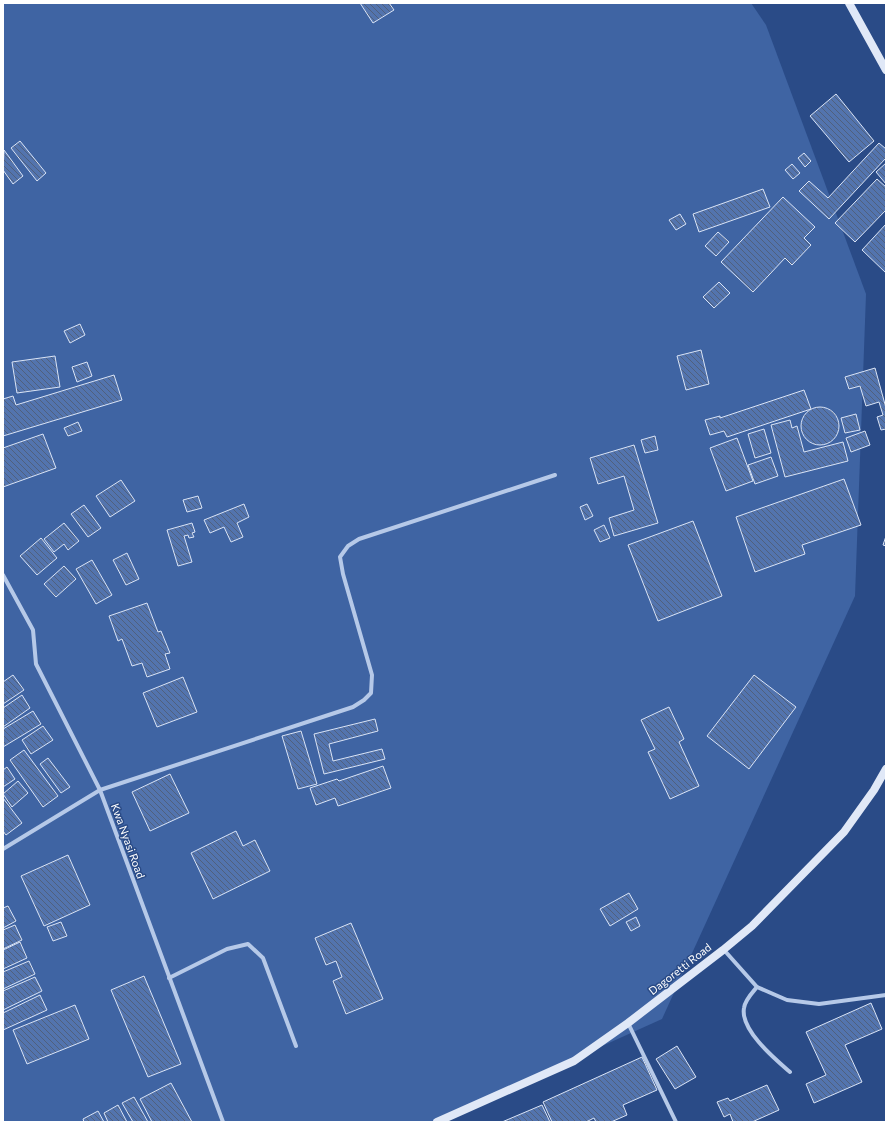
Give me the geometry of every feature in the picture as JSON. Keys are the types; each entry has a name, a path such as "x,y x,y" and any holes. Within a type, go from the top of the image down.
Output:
{"main road":[{"path":"849,3 886,70"},
{"name":"Dagoretti Road","path":"437,1122 574,1061 628,1023 724,950 752,926 844,832 874,790 886,769"}],"street":[{"path":"3,849 100,790 353,707 364,700 371,693 372,675 343,574 340,557 348,546 359,539 555,475"},
{"name":"Kwa Nyasi Road","path":"3,575 33,630 36,664 100,790 223,1122"},
{"path":"169,978 227,949 248,944 262,958 296,1046"},
{"path":"724,950 757,987 787,1000 819,1004 886,995"},
{"path":"757,987 748,998 743,1008 745,1018 753,1034 766,1050 790,1072"},
{"path":"628,1023 676,1122"}],"shaded area":[{"path":"3,3 751,3 766,25 866,294 855,596 662,1019 434,1122 3,1122"}],"building":[{"path":"360,3 389,3 394,10 373,23"},
{"path":"836,94 874,141 849,162 810,116"},
{"path":"20,141 46,173 37,181 11,148"},
{"path":"879,143 886,149 886,158 829,219 799,191 809,181 828,198"},
{"path":"4,150 23,176 13,184 3,170"},
{"path":"804,153 811,161 805,167 798,158"},
{"path":"886,163 886,184 876,172"},
{"path":"792,164 800,173 793,179 785,170"},
{"path":"877,179 886,187 886,210 855,242 835,223"},
{"path":"763,189 770,207 699,232 693,214"},
{"path":"783,197 815,227 804,238 811,245 792,265 785,258 753,292 721,262"},
{"path":"680,214 686,224 676,230 669,220"},
{"path":"886,224 886,273 862,250"},
{"path":"718,232 729,242 716,256 705,246"},
{"path":"719,282 730,293 714,308 703,297"},
{"path":"80,324 85,335 70,343 64,331"},
{"path":"701,350 709,384 686,390 677,356"},
{"path":"55,356 60,387 17,393 12,362"},
{"path":"87,362 92,376 77,382 72,367"},
{"path":"875,368 886,408 886,429 881,430 877,417 883,415 879,402 866,406 860,386 849,389 845,377"},
{"path":"114,375 122,400 3,436 3,399 13,396 16,405"},
{"path":"804,390 811,409 727,437 724,431 710,435 705,420 720,416 720,418"},
{"path":"816,407 824,407 831,410 836,415 839,426 836,437 831,442 824,445 816,445 809,442 804,437 801,430 801,422 804,415 809,410"},
{"path":"856,414 860,430 845,433 841,418"},
{"path":"790,420 792,428 797,426 804,452 843,442 848,461 785,477 771,425"},
{"path":"78,422 82,431 68,436 64,428"},
{"path":"764,429 771,453 755,458 748,434"},
{"path":"865,431 870,445 851,452 846,438"},
{"path":"43,434 56,468 3,487 3,448"},
{"path":"655,436 658,450 645,453 641,440"},
{"path":"737,438 753,481 726,491 710,448"},
{"path":"634,445 658,523 614,536 609,518 634,510 624,476 598,484 590,458"},
{"path":"771,457 778,476 755,484 748,465"},
{"path":"844,479 861,525 802,545 805,554 755,572 736,517"},
{"path":"121,480 135,501 110,517 96,496"},
{"path":"198,496 202,508 187,512 183,500"},
{"path":"244,504 249,517 237,523 243,537 231,542 224,527 210,533 204,520"},
{"path":"587,504 593,516 585,520 580,507"},
{"path":"84,505 101,528 88,537 71,514"},
{"path":"693,521 722,596 658,621 628,545"},
{"path":"64,523 79,541 68,550 64,544 54,552 44,539"},
{"path":"192,523 195,532 192,533 194,537 189,538 188,535 184,536 192,562 178,566 167,530"},
{"path":"604,525 610,538 600,542 594,530"},
{"path":"886,536 886,546 883,545"},
{"path":"41,538 57,558 37,575 20,556"},
{"path":"127,553 139,579 126,585 113,560"},
{"path":"92,560 112,595 96,604 76,569"},
{"path":"64,566 76,579 56,597 44,584"},
{"path":"147,603 158,632 161,631 170,653 165,654 170,669 147,677 142,663 132,666 122,639 118,641 109,616"},
{"path":"13,675 24,690 3,704 3,682"},
{"path":"754,675 796,707 749,769 707,736"},
{"path":"183,677 197,712 157,727 143,693"},
{"path":"22,695 30,708 3,727 3,708"},
{"path":"669,707 684,739 679,742 699,786 670,799 648,752 655,749 641,720"},
{"path":"33,711 41,724 3,747 3,729"},
{"path":"375,719 378,731 329,744 333,761 382,749 385,759 324,774 314,734"},
{"path":"43,726 53,740 31,754 22,740"},
{"path":"301,731 317,784 298,789 282,736"},
{"path":"24,750 58,796 43,807 10,760"},
{"path":"48,758 70,787 61,793 40,764"},
{"path":"383,766 391,788 338,806 335,798 316,805 310,788 337,779 339,781"},
{"path":"7,767 15,779 3,787 3,770"},
{"path":"170,774 189,813 150,831 132,792"},
{"path":"18,781 28,793 12,807 3,794"},
{"path":"3,798 22,823 6,835 3,831"},
{"path":"236,831 243,846 255,840 270,871 213,899 191,853"},
{"path":"68,855 90,905 44,926 21,876"},
{"path":"629,893 638,909 610,926 600,909"},
{"path":"8,906 16,921 3,928 3,908"},
{"path":"636,917 640,926 631,931 626,922"},
{"path":"61,922 67,936 53,941 47,927"},
{"path":"351,923 383,999 346,1014 333,981 342,977 336,961 326,965 315,938"},
{"path":"15,925 22,940 3,949 3,930"},
{"path":"20,942 27,958 3,969 3,950"},
{"path":"29,961 35,974 3,989 3,972"},
{"path":"144,976 181,1064 148,1077 111,990"},
{"path":"35,977 42,991 3,1010 3,991"},
{"path":"40,995 47,1010 3,1030 3,1013"},
{"path":"871,1003 882,1029 845,1045 862,1082 814,1103 806,1084 826,1075 806,1032"},
{"path":"75,1005 89,1039 27,1064 13,1030"},
{"path":"677,1046 696,1077 675,1089 656,1059"},
{"path":"642,1057 657,1090 623,1105 627,1115 611,1122 596,1122 594,1118 586,1122 552,1122 543,1102"},
{"path":"171,1083 192,1122 152,1122 140,1099"},
{"path":"767,1085 779,1110 752,1122 733,1122 730,1114 724,1117 717,1102 728,1098 730,1101"},
{"path":"134,1097 148,1122 133,1122 122,1103"},
{"path":"118,1105 127,1122 108,1122 104,1113"},
{"path":"542,1105 550,1122 502,1122"},
{"path":"98,1111 104,1122 84,1122 83,1119"}]}
